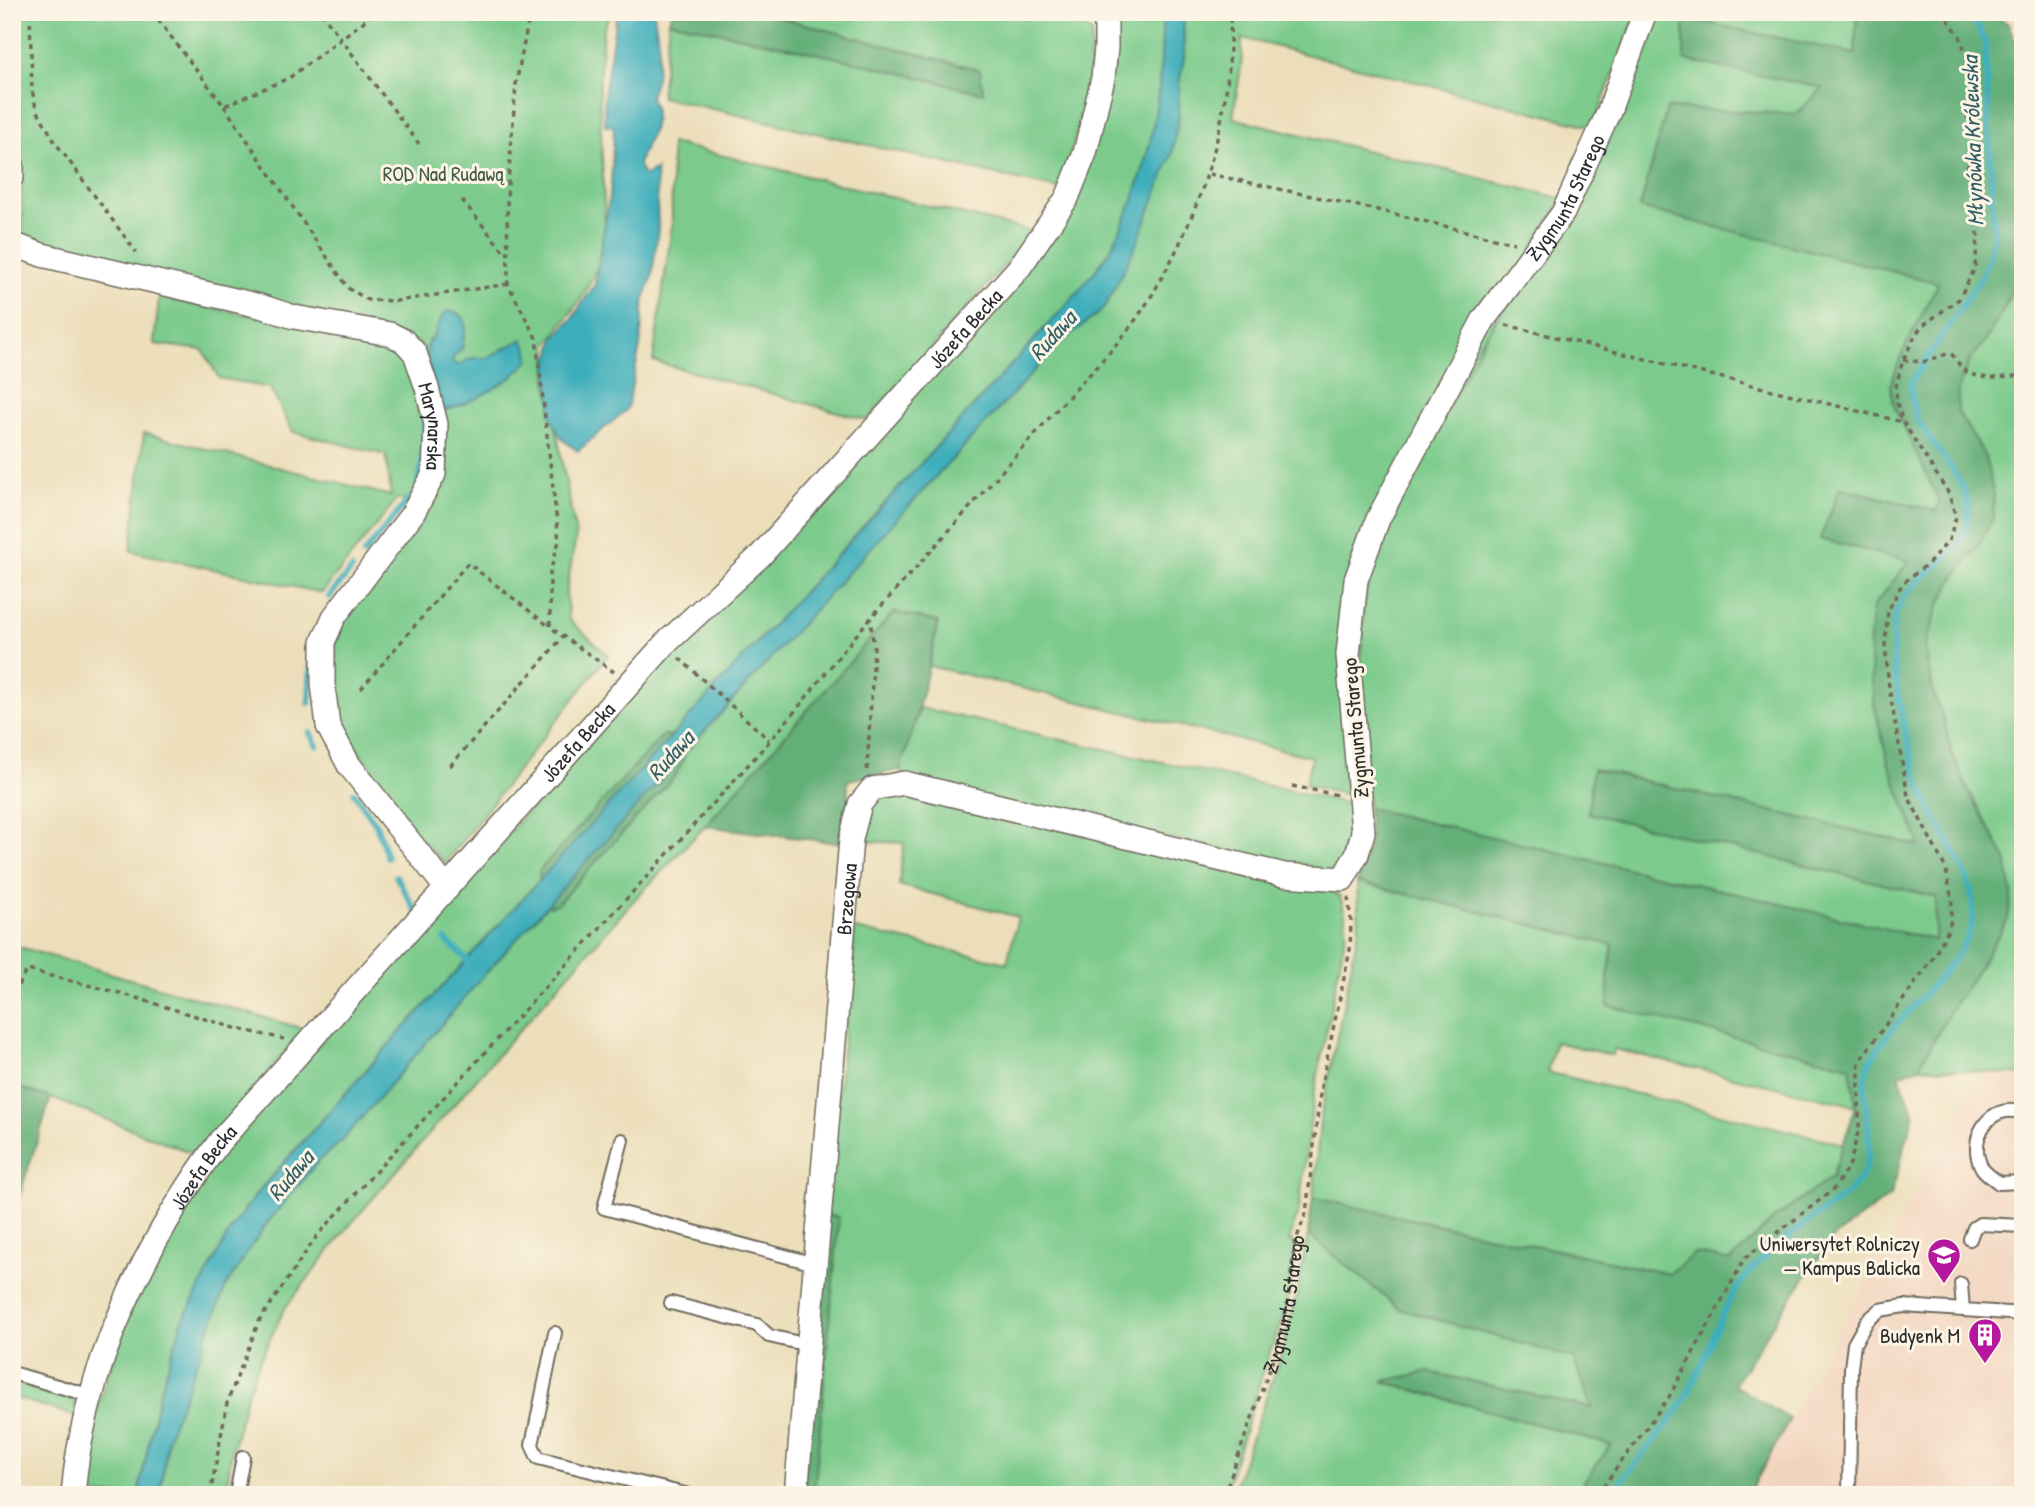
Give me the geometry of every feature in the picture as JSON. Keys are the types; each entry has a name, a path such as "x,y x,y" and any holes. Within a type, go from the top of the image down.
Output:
{"street":[{"name":"Józefa Becka","path":"73,1495 75,1467 100,1363 122,1309 178,1201 220,1141 665,645 760,556 1019,268 1049,228 1067,198 1093,125 1103,78 1106,12"},
{"name":"Zygmunta Starego","path":"1343,878 1357,854 1363,832 1348,655 1356,580 1378,519 1484,319 1563,213 1590,158 1645,12"},
{"path":"12,166 12,176"},
{"name":"Marynarska","path":"12,244 42,255 260,306 295,317 390,334 404,341 415,353 428,388 436,424 435,474 413,513 334,617 323,642 323,684 328,726 349,765 447,889"},
{"path":"872,789 904,783 1284,875 1343,878"},
{"name":"Brzegowa","path":"796,1495 851,839 860,804 872,789"}],"lane":[{"path":"2023,1113 2012,1109 2001,1112 1987,1121 1977,1136 1983,1169 1999,1183 2023,1182"},
{"path":"622,1140 604,1208 815,1264"},
{"path":"1970,1239 1974,1228 1980,1224 2023,1226"},
{"path":"1961,1284 1963,1310"},
{"path":"671,1303 757,1325 769,1336 808,1345"},
{"path":"1849,1495 1851,1368 1854,1344 1867,1321 1880,1310 1905,1306 2023,1314"},
{"path":"555,1333 532,1445 538,1458 688,1495"},
{"path":"12,1373 92,1396"},
{"path":"236,1495 243,1457"}],"path":[{"path":"30,12 32,90 36,108 55,142 136,252"},
{"path":"152,12 224,106 348,288 368,300 397,301 508,284"},
{"path":"321,12 418,144"},
{"path":"224,106 289,78 376,12"},
{"path":"530,12 516,84 507,197 508,284 536,338 559,541 550,572 550,627"},
{"path":"210,1495 227,1403 259,1321 317,1236 769,740 870,618 1123,337 1170,263 1193,216 1209,174 1224,105 1231,32 1230,12"},
{"path":"1597,1495 1669,1397 1745,1258 1833,1190 1850,1164 1859,1128 1860,1062 1935,955 1950,926 1952,900 1946,869 1908,796 1889,688 1885,643 1888,611 1902,584 1930,562 1949,540 1956,517 1949,494 1903,422 1897,403 1896,386 1903,360 1922,326 1959,299 1975,268 1976,187 1968,173 1968,61 1960,36 1942,12"},
{"path":"1209,174 1493,237 1535,252"},
{"path":"462,200 508,256"},
{"path":"1484,319 1903,422"},
{"path":"1903,360 1923,362 1950,354 1960,367 1975,375 1992,379 2023,375"},
{"path":"361,689 468,563 550,627 630,684"},
{"path":"870,618 874,648 867,771 872,789"},
{"path":"450,766 564,637"},
{"path":"678,657 769,740"},
{"path":"1292,786 1361,799"},
{"name":"Zygmunta Starego","path":"1224,1495 1276,1352 1291,1286 1295,1243 1306,1213 1321,1086 1350,950 1351,920 1343,878"},
{"path":"13,995 27,970 120,993 238,1029 307,1044"}],"shaded area":[{"name":"Uniwersytet Rolniczy — Kampus Balicka","path":"1982,1073 2023,1076 2023,1495 1748,1495"}],"green space":[{"name":"ROD Nad Rudawą","path":"12,12 611,12 603,29 599,85 606,250 583,296 547,345 547,380 576,536 566,593 569,620 608,655 445,863 408,827 336,717 334,635 440,473 420,343 321,313 23,243 20,120"},
{"path":"672,12 758,12 980,70 983,93 669,21"},
{"path":"758,12 1087,12 1086,28 1092,33 1089,78 1082,118 1058,189 661,97 669,21 983,93 980,70"},
{"path":"1109,12 1162,12 1162,42 1157,102 1145,161 1126,218 1105,258 1077,293 386,1048 258,1192 231,1229 182,1322 159,1395 138,1495 77,1495 83,1457 126,1315 203,1174 1066,210"},
{"path":"1183,12 1637,12 1593,127 1242,38 1242,60 1233,118 1565,199 1542,231 1351,589 1353,796 1305,785 1312,757 929,666 938,622 894,612 465,1092 349,1226 285,1308 247,1394 231,1454 226,1495 160,1495 168,1437 226,1286 264,1227 319,1160 341,1141 484,975 894,522 1060,343 1106,305 1172,154 1184,56"},
{"path":"1651,12 1857,12 1856,54 1685,60 1823,87 1797,114 1668,108 1640,207 1939,282 1903,352 1890,386 1895,406 1940,501 1937,511 1840,488 1820,539 1910,560 1873,607 1888,762 1921,847 1594,769 1589,813 1936,897 1935,941 1368,808 1360,703 1363,608 1373,554 1470,357 1517,292"},
{"path":"1857,12 1990,12 2008,24 2023,60 2023,258 2005,307 1986,340 1970,360 1958,389 1958,412 1985,457 1994,495 1993,518 1979,545 1956,575 1939,605 1925,647 1933,692 1951,750 1965,784 2006,859 2012,893 2008,919 1953,1006 1919,1067 1899,1075 1914,1113 1891,1195 1834,1237 1734,1385 1790,1419 1748,1495 1574,1495 1611,1445 1382,1381 1429,1372 1592,1408 1573,1358 1400,1309 1308,1234 1313,1198 1669,1274 1695,1253 1730,1261 1774,1219 1832,1177 1856,1106 1850,1066 1608,1006 1608,978 1613,945 1357,882 1370,842 1368,808 1935,940 1936,897 1588,813 1593,769 1920,846 1888,762 1874,704 1869,646 1873,607 1909,561 1820,539 1840,488 1937,511 1939,501 1894,406 1890,386 1903,352 1938,283 1640,208 1667,108 1796,114 1823,88 1684,60 1684,18 1855,54"},
{"path":"671,143 1034,232 867,420 653,361 672,225"},
{"path":"2023,258 2023,1075 1919,1067 1953,1006 2008,919 1987,823 1965,784 1951,750 1933,692 1925,647 1939,605 1956,575 1979,545 1985,457 1958,412 1958,389 1970,360 1986,340"},
{"path":"159,298 389,341 406,352 427,425 423,471 410,502 397,499 322,593 131,551 144,433 391,496 386,455 293,432 270,388 219,378 203,350 154,344"},
{"path":"894,612 938,622 900,770 848,780 847,844 705,826"},
{"path":"920,708 1355,805 1349,855 1337,869 1321,872 907,780 900,770"},
{"path":"663,735 675,736 682,748 682,764 675,776 557,904 550,906 539,875 540,870"},
{"path":"891,791 1327,889 1340,897 1346,931 1313,1100 1299,1209 1289,1241 1295,1243 1287,1307 1267,1360 1224,1495 796,1495 855,929 1007,963 1018,917 899,885 904,843 860,841 871,805"},
{"path":"1357,882 1613,945 1608,978 1790,1049 1851,1066 1856,1106 1614,1049 1612,1055 1555,1042 1547,1072 1843,1144 1832,1177 1774,1219 1730,1261 1695,1253 1670,1274 1313,1198 1320,1121 1359,928"},
{"path":"12,945 304,1029 200,1156 51,1098 12,1086"},
{"path":"12,1086 51,1098 15,1209 12,1208"},
{"path":"826,1215 839,1217 814,1495 803,1495"},
{"path":"1308,1234 1400,1309 1573,1358 1593,1409 1429,1372 1384,1382 1611,1445 1574,1495 1231,1495 1282,1353"},
{"path":"12,1379 73,1397 78,1417 12,1397"}],"water":[{"path":"617,12 654,12 659,48 656,78 650,97 655,111 654,127 638,164 644,176 656,169 658,229 652,277 644,299 640,347 627,409 578,451 562,439 550,413 552,402 548,362 555,337 572,319 595,284 611,187 614,126 605,126 604,94"},
{"name":"Rudawa","path":"1162,12 1183,12 1184,56 1172,154 1137,243 1106,305 1060,343 894,522 484,975 341,1142 319,1160 264,1227 226,1286 168,1437 160,1495 138,1495 159,1395 182,1322 231,1229 258,1192 386,1048 1077,293 1105,258 1126,217 1146,161 1161,73"},
{"path":"448,311 461,316 466,324 462,349 454,356 452,363 460,365 471,358 486,358 523,339 529,360 512,376 489,391 443,411 430,375 427,348 442,316"}],"waterway":[{"name":"Młynówka Królewska","path":"1611,1495 1683,1402 1728,1304 1748,1274 1783,1241 1843,1197 1861,1177 1867,1164 1869,1149 1865,1088 1870,1062 1894,1028 1953,961 1971,927 1973,912 1968,882 1928,805 1912,759 1898,698 1893,655 1895,618 1900,604 1907,593 1958,545 1965,533 1968,519 1964,492 1919,422 1910,384 1980,279 1989,259 1994,233 1985,44 1980,30 1966,12"},
{"path":"417,483 422,466 426,420"},
{"path":"364,554 409,499"},
{"path":"329,597 352,569"},
{"path":"309,703 312,642"},
{"path":"310,733 317,746"},
{"path":"354,793 376,824 387,857"},
{"path":"396,876 417,913"},
{"path":"445,940 472,964"}],"place":[{"name":"Uniwersytet Rolniczy — Kampus Balicka","path":"1944,1285"},
{"name":"Budyenk M","path":"1985,1365"}]}
